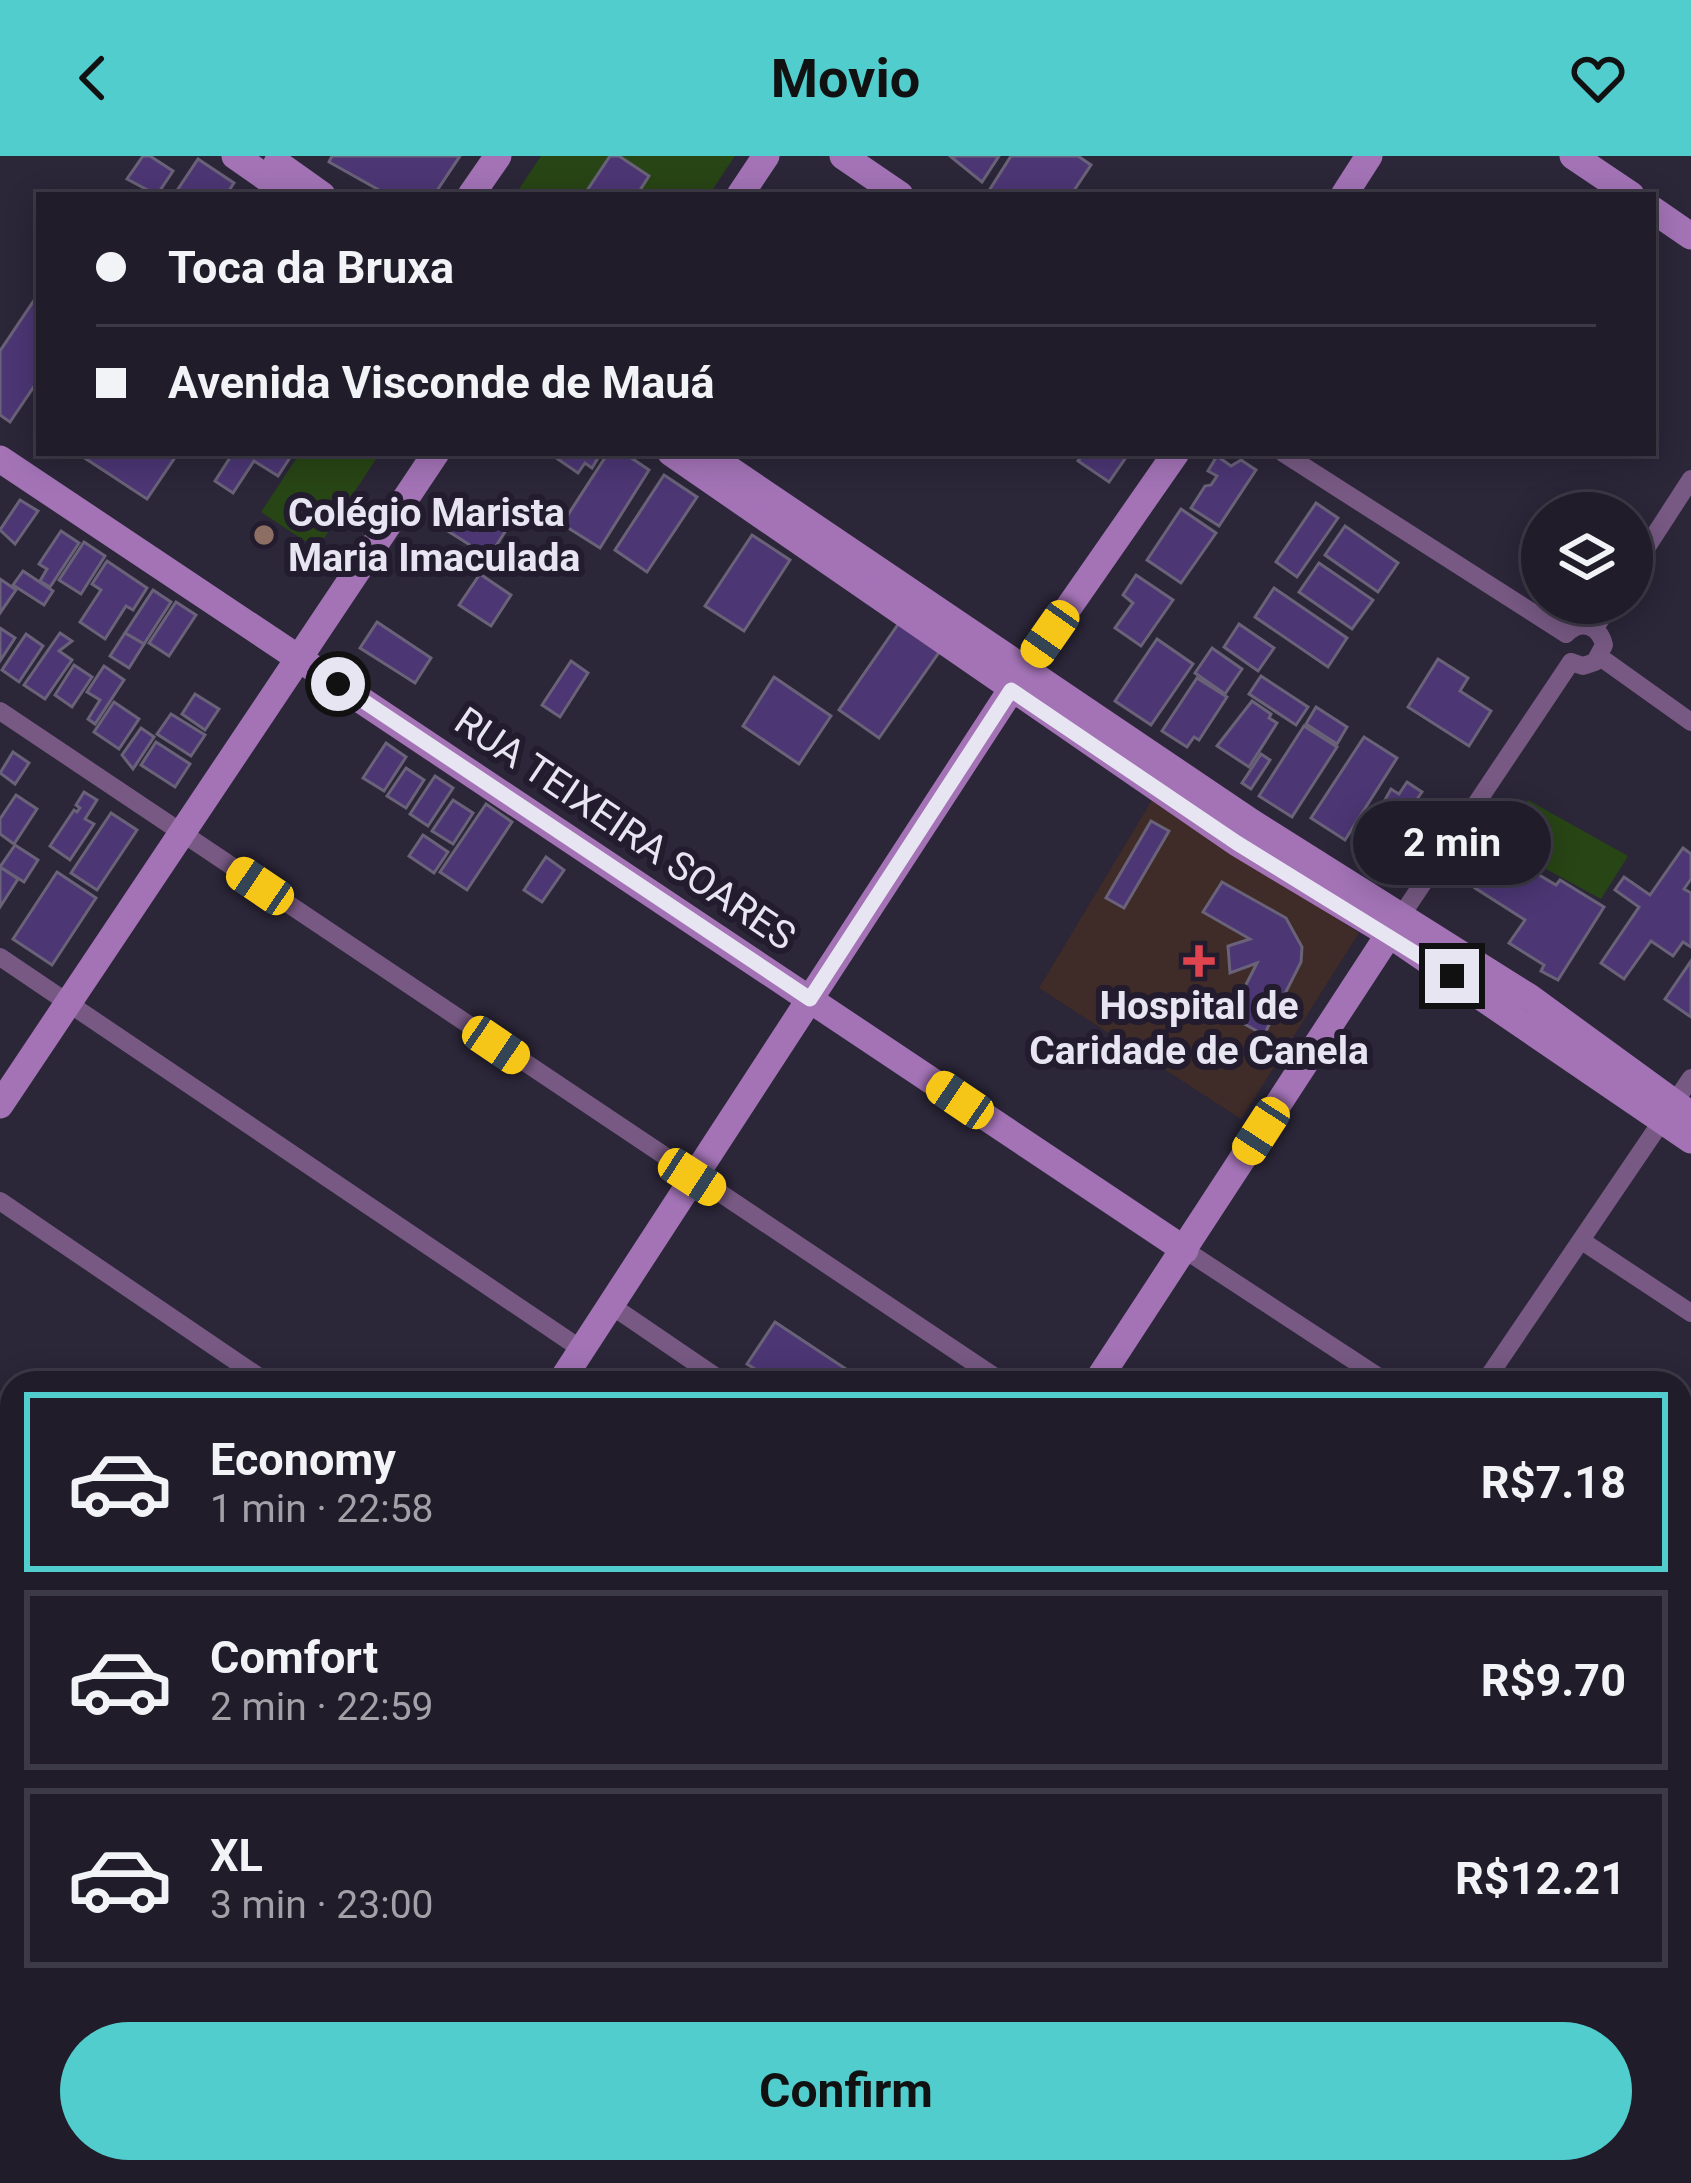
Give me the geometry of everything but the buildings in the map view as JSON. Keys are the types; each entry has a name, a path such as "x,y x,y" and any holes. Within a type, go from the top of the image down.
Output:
{"street":[{"path":"235,156 287,192"},
{"path":"267,156 318,192"},
{"path":"474,192 498,156"},
{"path":"742,192 766,156"},
{"path":"843,156 896,192"},
{"path":"1346,192 1369,156"},
{"path":"1574,156 1626,192"},
{"path":"1656,212 1691,236"},
{"path":"0,1105 434,456"},
{"path":"675,456 1244,832 1522,1007 1675,1113 1691,1140"},
{"path":"709,456 1018,680"},
{"path":"567,1371 1018,680 1174,456"},
{"path":"1288,456 1566,634"},
{"name":"RUA TEIXEIRA SOARES","path":"0,459 1370,1371"},
{"path":"1653,538 1691,479"},
{"path":"1595,628 1598,624"},
{"path":"1576,626 1595,628 1604,645 1600,657 1583,666 1571,662 1564,651 1566,634 1576,626"},
{"path":"1600,657 1691,722"},
{"path":"1104,1371 1571,662"},
{"path":"0,711 986,1371"},
{"path":"0,957 581,1349"},
{"path":"1492,1371 1675,1113 1691,1078"},
{"path":"0,1201 250,1371"},
{"path":"1582,1241 1691,1313"},
{"path":"609,1304 707,1371"}],"shaded area":[{"name":"Hospital de Caridade de Canela","path":"1152,800 1359,933 1241,1119 1039,988"}],"green space":[{"path":"541,156 735,156 711,192 517,192"},
{"path":"298,456 378,456 317,549 261,512"},
{"path":"1528,800 1628,856 1601,899 1500,844"}],"place":[{"name":"Colégio Marista Maria Imaculada","path":"264,535"},
{"name":"Hospital de Caridade de Canela","path":"1199,961"}],"route":[{"path":"338,684 810,999 1011,690 1237,843 1452,976"}]}
